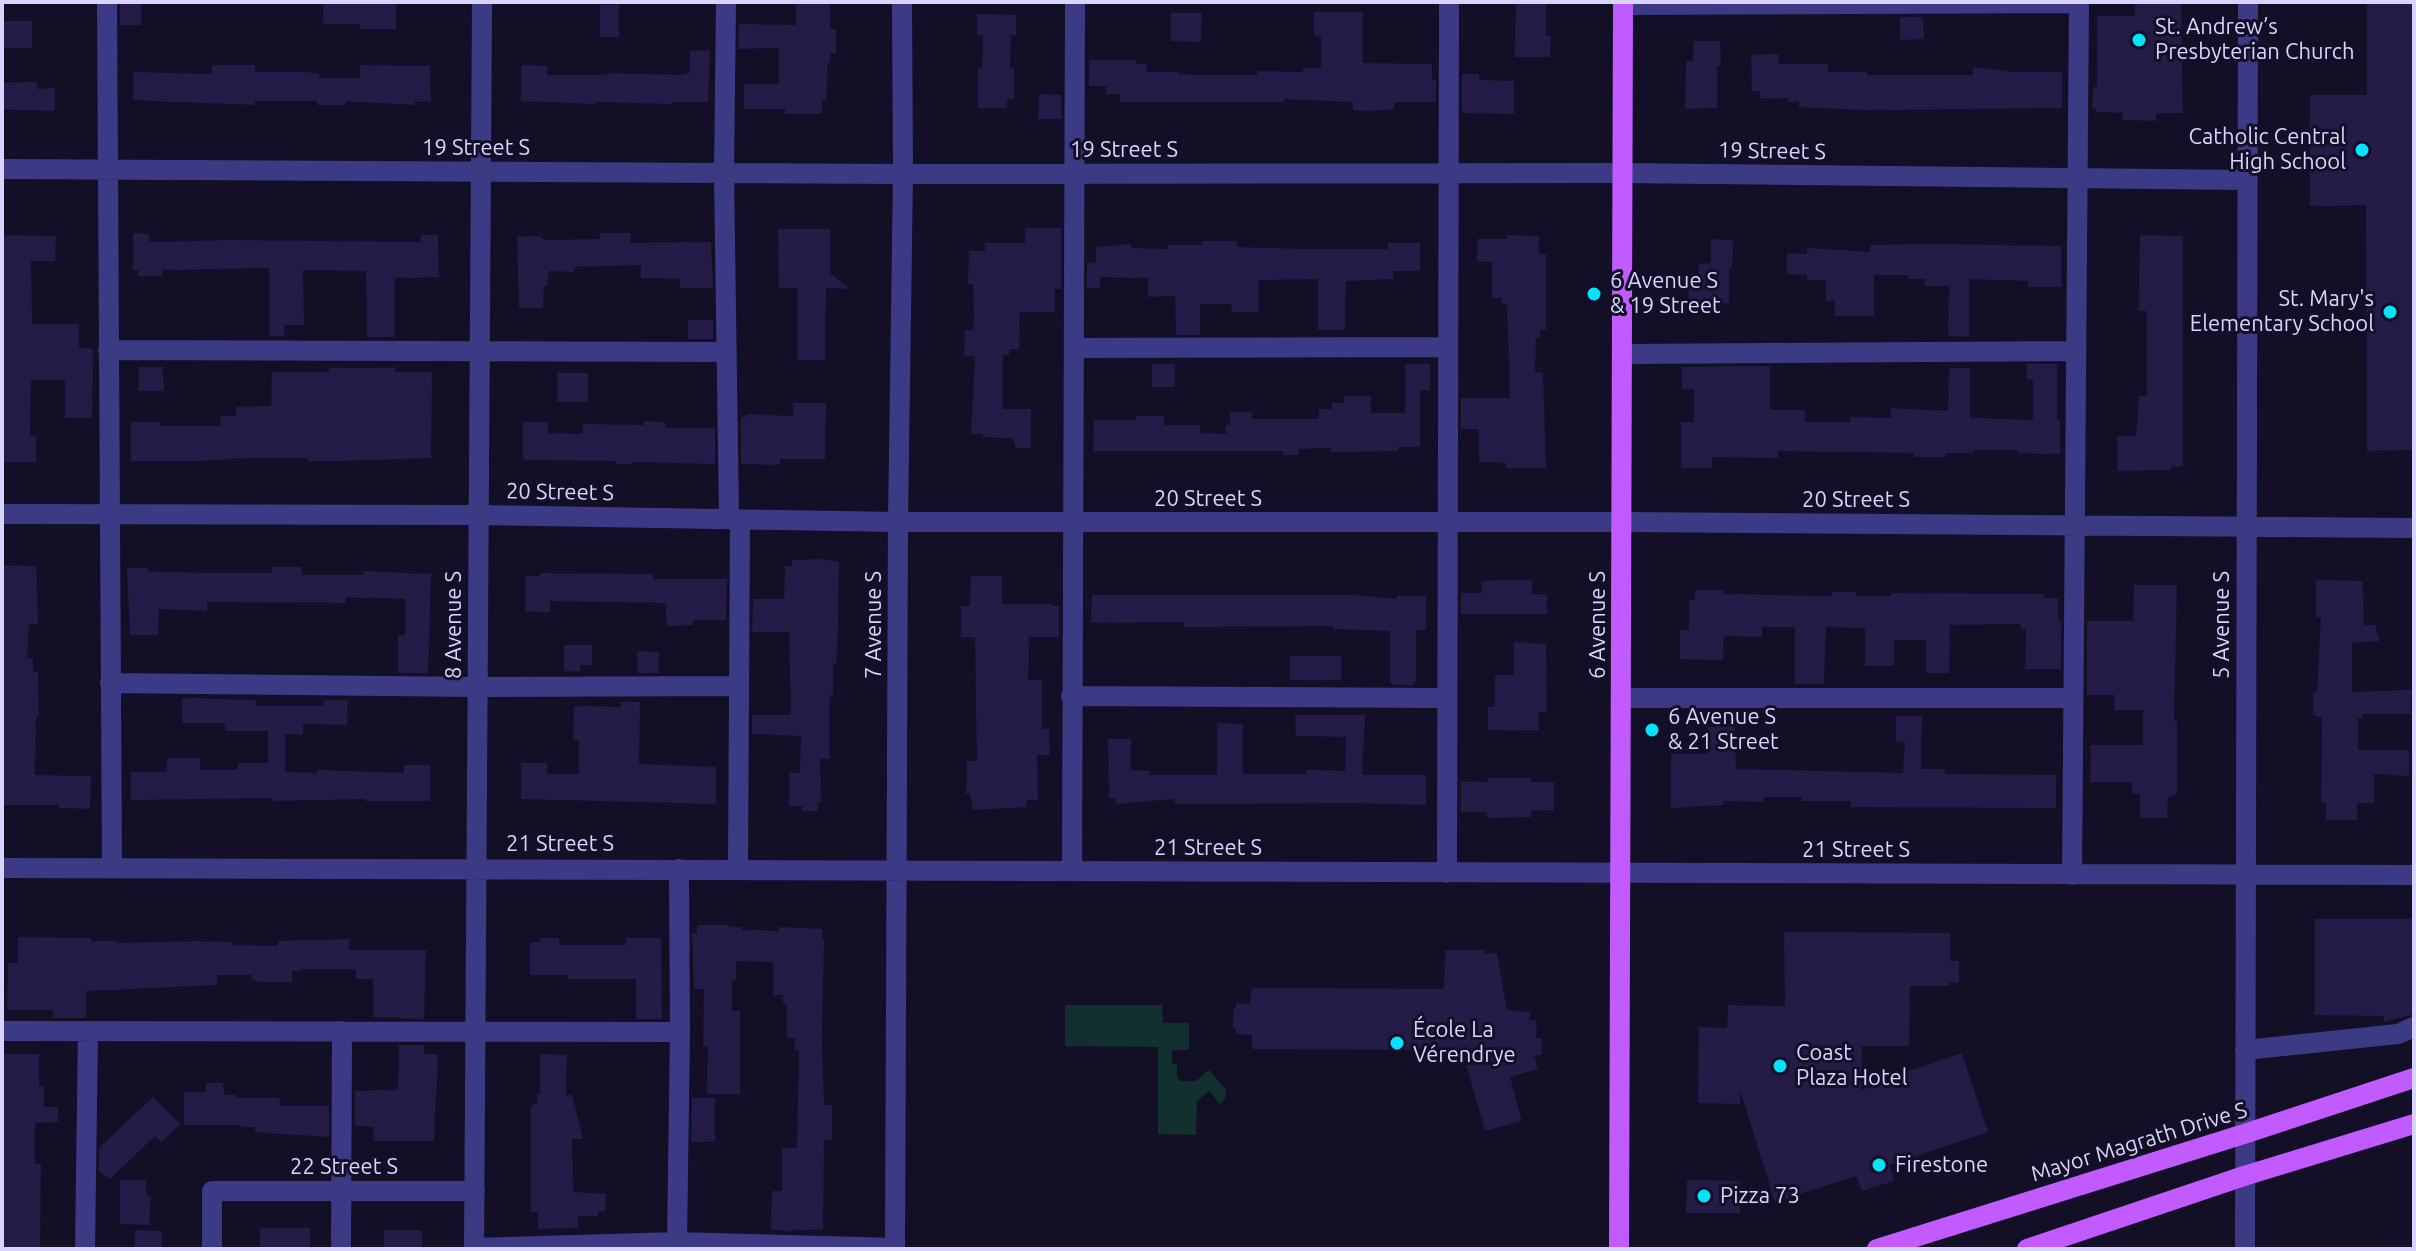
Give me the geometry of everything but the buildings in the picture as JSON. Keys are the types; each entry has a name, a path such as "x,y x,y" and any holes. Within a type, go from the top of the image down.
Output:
{"main road":[{"name":"6 Avenue S","path":"1619,1249 1623,3"},
{"name":"Mayor Magrath Drive S","path":"1877,1249 2414,1078"},
{"path":"2027,1249 2244,1176 2414,1124"}],"street":[{"path":"107,2 112,868"},
{"name":"8 Avenue S","path":"474,1248 482,2"},
{"path":"726,2 724,173 739,686 738,869"},
{"name":"7 Avenue S","path":"895,1248 902,2"},
{"path":"1072,871 1075,2"},
{"path":"1447,873 1449,2"},
{"path":"1623,3 2079,2 2072,875"},
{"name":"5 Avenue S","path":"2245,1249 2248,2"},
{"name":"19 Street S","path":"2,169 903,174 1622,173 2246,180"},
{"path":"1074,348 1448,347"},
{"path":"108,350 727,352"},
{"path":"1623,354 2076,351"},
{"name":"20 Street S","path":"2,514 479,515 898,522 1623,522 2414,528"},
{"path":"110,683 739,686"},
{"path":"1071,696 1447,698"},
{"path":"1621,698 2072,698"},
{"name":"21 Street S","path":"2,868 2414,875"},
{"path":"677,1242 679,869"},
{"path":"2245,1050 2398,1034 2414,1027"},
{"path":"2,1031 680,1032"},
{"path":"85,1249 88,1031"},
{"path":"341,1249 342,1031"},
{"name":"22 Street S","path":"212,1249 212,1191 475,1191"},
{"path":"474,1248 677,1242 895,1248"}],"green space":[{"path":"1065,1005 1162,1005 1163,1023 1189,1023 1189,1050 1172,1050 1172,1064 1177,1064 1177,1077 1180,1081 1196,1081 1209,1070 1226,1090 1225,1099 1220,1104 1209,1091 1197,1101 1196,1135 1158,1134 1158,1047 1065,1046"}],"place":[{"name":"St. Andrew’s Presbyterian Church","path":"2139,40"},
{"name":"Catholic Central High School","path":"2362,150"},
{"name":"6 Avenue S & 19 Street","path":"1594,294"},
{"name":"St. Mary's Elementary School","path":"2390,312"},
{"name":"6 Avenue S & 21 Street","path":"1652,730"},
{"name":"École La Vérendrye","path":"1397,1043"},
{"name":"Coast Plaza Hotel","path":"1780,1066"},
{"name":"Firestone","path":"1879,1165"},
{"name":"Pizza 73","path":"1704,1196"}]}
